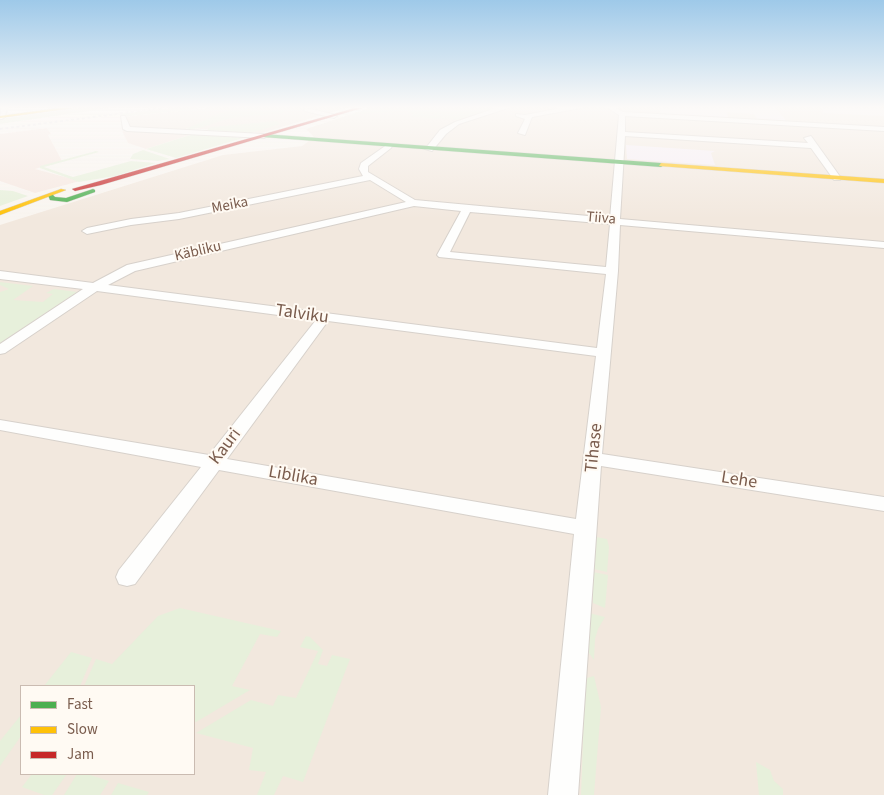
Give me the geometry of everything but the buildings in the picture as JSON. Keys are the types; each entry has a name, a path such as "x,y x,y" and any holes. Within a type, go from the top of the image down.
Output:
{"street":[{"path":"0,219 67,200 79,192 237,145"},
{"path":"208,153 243,145"},
{"path":"376,145 884,181"},
{"name":"Tihase","path":"563,795 585,528 594,459 612,272 620,145"},
{"path":"799,145 814,146 838,178"},
{"path":"372,178 364,173 364,166 388,146"},
{"name":"Tiiva","path":"372,178 415,203 884,245"},
{"name":"Meika","path":"87,231 131,222 179,216 372,178"},
{"path":"0,213 58,191 79,192"},
{"path":"51,195 52,199 67,200"},
{"name":"Käbliku","path":"0,350 95,287 138,266 415,203"},
{"path":"467,208 442,256 612,272"},
{"name":"Talviku","path":"0,275 604,353"},
{"name":"Kauri","path":"127,577 324,318"},
{"name":"Liblika","path":"0,425 585,528"},
{"name":"Lehe","path":"594,459 884,504"}],"shaded area":[{"path":"0,145 53,145 62,161 35,169 80,181 35,193 0,181"},
{"path":"134,145 158,145 146,149"},
{"path":"626,145 715,151 711,153 715,165 627,159"},
{"path":"884,145 884,795 0,795 0,225 223,155 302,146"}],"green space":[{"path":"158,145 219,145 176,158 146,149"},
{"path":"143,150 170,159 158,161 130,159 133,154"},
{"path":"96,151 99,152 44,167 73,177 131,161 156,163 115,176 79,182 40,168 40,166"},
{"path":"0,190 13,191 28,196 0,206"},
{"path":"0,282 33,286 13,300 43,302 53,294 46,293 54,289 77,292 0,343 0,292 9,289 0,285"},
{"path":"596,537 607,539 609,547 607,572 594,569"},
{"path":"593,572 608,575 605,608 593,603"},
{"path":"180,608 281,631 277,637 260,634 232,686 250,690 196,722 195,685 84,685 96,659 112,664 158,616"},
{"path":"589,613 605,617 595,639 594,660 587,650"},
{"path":"306,636 310,637 323,650 318,664 327,666 332,655 350,659 303,782 283,776 274,795 257,795 266,772 249,770 253,748 196,733 251,700 273,706 278,695 296,698 318,651 300,647"},
{"path":"71,652 92,658 80,685 45,685"},
{"path":"594,676 601,707 594,795 581,795 585,684 587,678"},
{"path":"20,716 20,737 0,766 0,741"},
{"path":"756,762 770,770 774,781 783,789 783,795 759,795"},
{"path":"31,775 66,775 52,795 44,795 22,787"},
{"path":"76,775 90,775 109,781 100,795 64,795"},
{"path":"118,783 149,792 147,795 111,795"}],"traffic: fast":[{"path":"389,145 661,165"},
{"path":"51,195 52,199 67,200 93,191"}],"traffic: slow":[{"path":"661,165 884,181"},
{"path":"0,213 63,190"}],"traffic: jam":[{"path":"75,189 99,184 233,145"}]}
